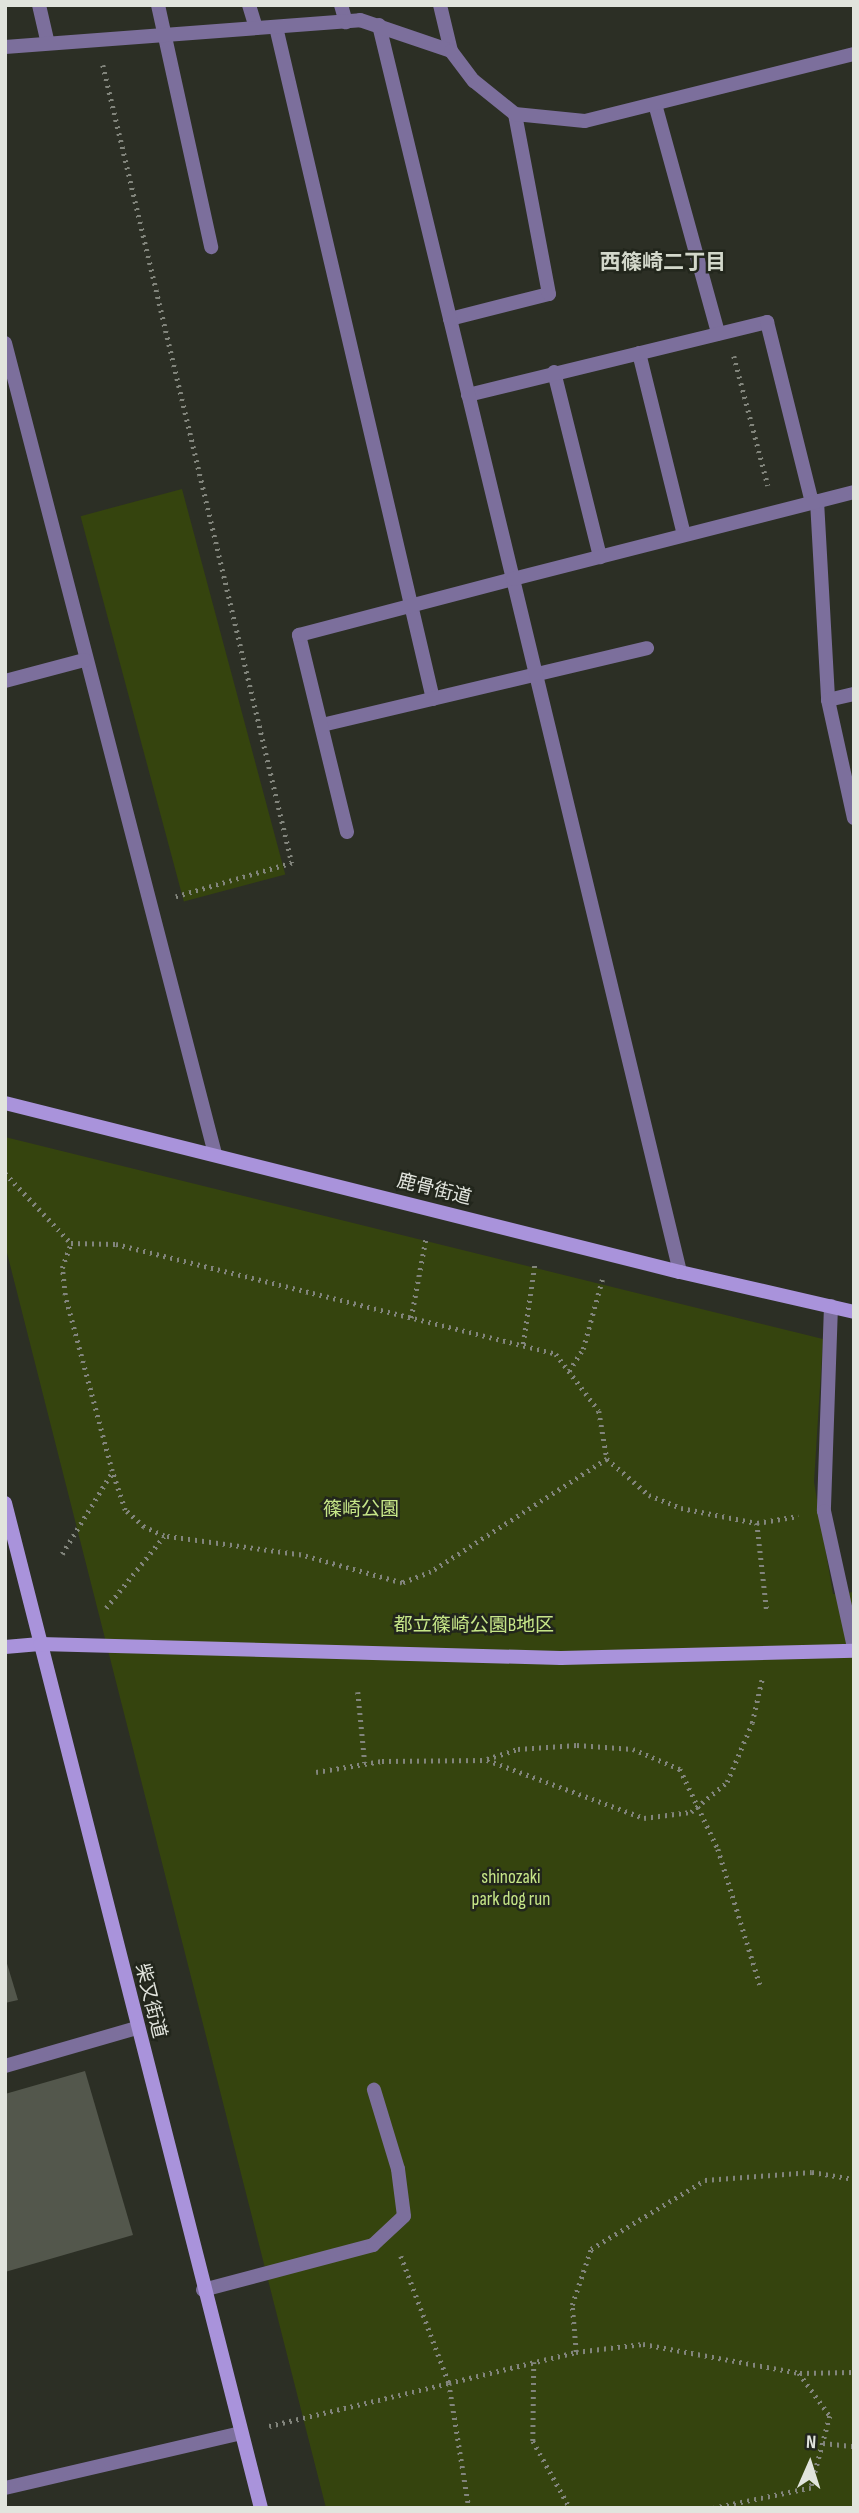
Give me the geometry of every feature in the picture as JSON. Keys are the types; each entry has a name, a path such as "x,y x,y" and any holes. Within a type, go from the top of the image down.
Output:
{"street":[{"path":"39,5 48,43"},
{"path":"158,5 211,247"},
{"path":"250,5 256,28"},
{"path":"341,5 346,22"},
{"path":"440,5 451,51 474,81 515,114 585,121 854,54"},
{"path":"5,47 346,22 379,25 451,51"},
{"path":"379,25 680,1272"},
{"path":"276,27 414,604 433,699"},
{"path":"655,104 723,332"},
{"path":"450,319 549,294 515,114"},
{"path":"468,395 767,322 815,502 828,700 854,818"},
{"path":"5,343 84,660 215,1154"},
{"path":"639,353 684,535"},
{"path":"554,372 600,556"},
{"path":"347,832 299,635 854,492"},
{"path":"322,725 648,648"},
{"path":"5,681 84,660"},
{"path":"828,700 854,694"},
{"name":"鹿骨街道","path":"5,1102 680,1272 854,1311"},
{"path":"5,1647 40,1644 561,1658 854,1650 824,1511 831,1306"},
{"name":"柴又街道","path":"5,1503 203,2290 261,2508"},
{"path":"5,2066 137,2028"},
{"path":"203,2290 373,2245 404,2216 398,2169 374,2090"},
{"path":"5,2488 241,2433"}],"path":[{"path":"97,40 292,863 176,897"},
{"path":"723,332 775,512"},
{"path":"5,1173 71,1243 116,1244 556,1354 599,1410 607,1459 649,1495 681,1508 757,1523 824,1511"},
{"path":"411,1318 427,1234"},
{"path":"71,1243 62,1268 65,1295 112,1471 125,1510 144,1527 164,1536 301,1555 402,1583 430,1572 607,1459"},
{"path":"523,1344 535,1262"},
{"path":"569,1371 583,1349 602,1278"},
{"path":"62,1554 112,1471"},
{"path":"757,1523 767,1612"},
{"path":"106,1608 164,1536"},
{"path":"487,1760 644,1818 691,1812 727,1782 752,1723 763,1688 762,1654"},
{"path":"358,1692 365,1763"},
{"path":"316,1772 365,1763 487,1760 518,1749 577,1745 633,1749 680,1769 700,1805 718,1849 760,1985"},
{"path":"576,2352 572,2305 591,2249 705,2180 812,2172 854,2179"},
{"path":"391,2229 449,2383 469,2508"},
{"path":"241,2433 576,2352 643,2344 799,2373 854,2372"},
{"path":"534,2362 533,2441 570,2508"},
{"path":"714,2508 811,2488 830,2416 799,2373"},
{"path":"823,2443 854,2446"}],"green space":[{"path":"182,489 285,874 184,902 81,516"},
{"name":"篠崎公園","path":"5,1137 823,1339 814,1482 833,1594 854,1592 854,2508 326,2508 5,1245"}],"building":[{"path":"5,1957 18,2000 5,2003"},
{"path":"85,2071 133,2235 5,2272 5,2094"}],"district":[{"name":"西篠崎二丁目","path":"663,263"}],"park label":[{"name":"都立篠崎公園B地区","path":"474,1626"},
{"name":"shinozaki park dog run","path":"511,1889"}]}
